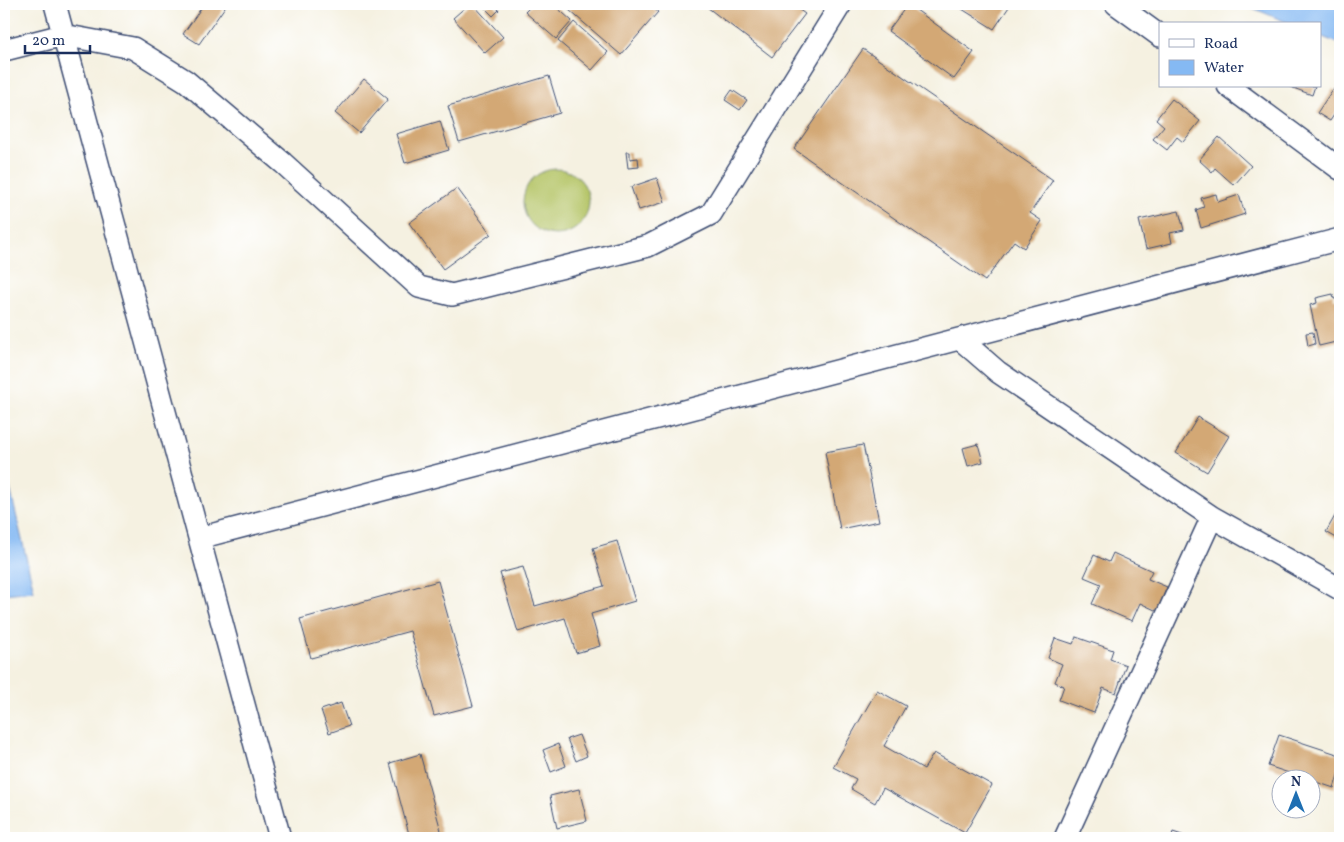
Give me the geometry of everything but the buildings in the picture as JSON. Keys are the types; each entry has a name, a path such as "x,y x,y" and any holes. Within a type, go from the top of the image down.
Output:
{"street":[{"path":"55,4 280,838"},
{"path":"4,50 63,35 133,48 186,81 283,163 419,287 452,295 648,246 710,214 841,4"},
{"path":"1116,4 1159,35"},
{"path":"1231,88 1340,169"},
{"path":"198,538 1340,239"},
{"path":"960,338 998,372 1212,517 1340,589"},
{"path":"1065,838 1212,517"}],"green space":[{"path":"556,169 569,172 579,179 586,189 589,202 586,215 579,225 569,232 556,235 543,232 533,225 526,215 523,202 526,189 533,179 543,172"}],"water":[{"path":"1243,4 1340,4 1340,44 1322,37 1322,22 1286,22"},
{"path":"4,463 34,591 4,594"}]}
